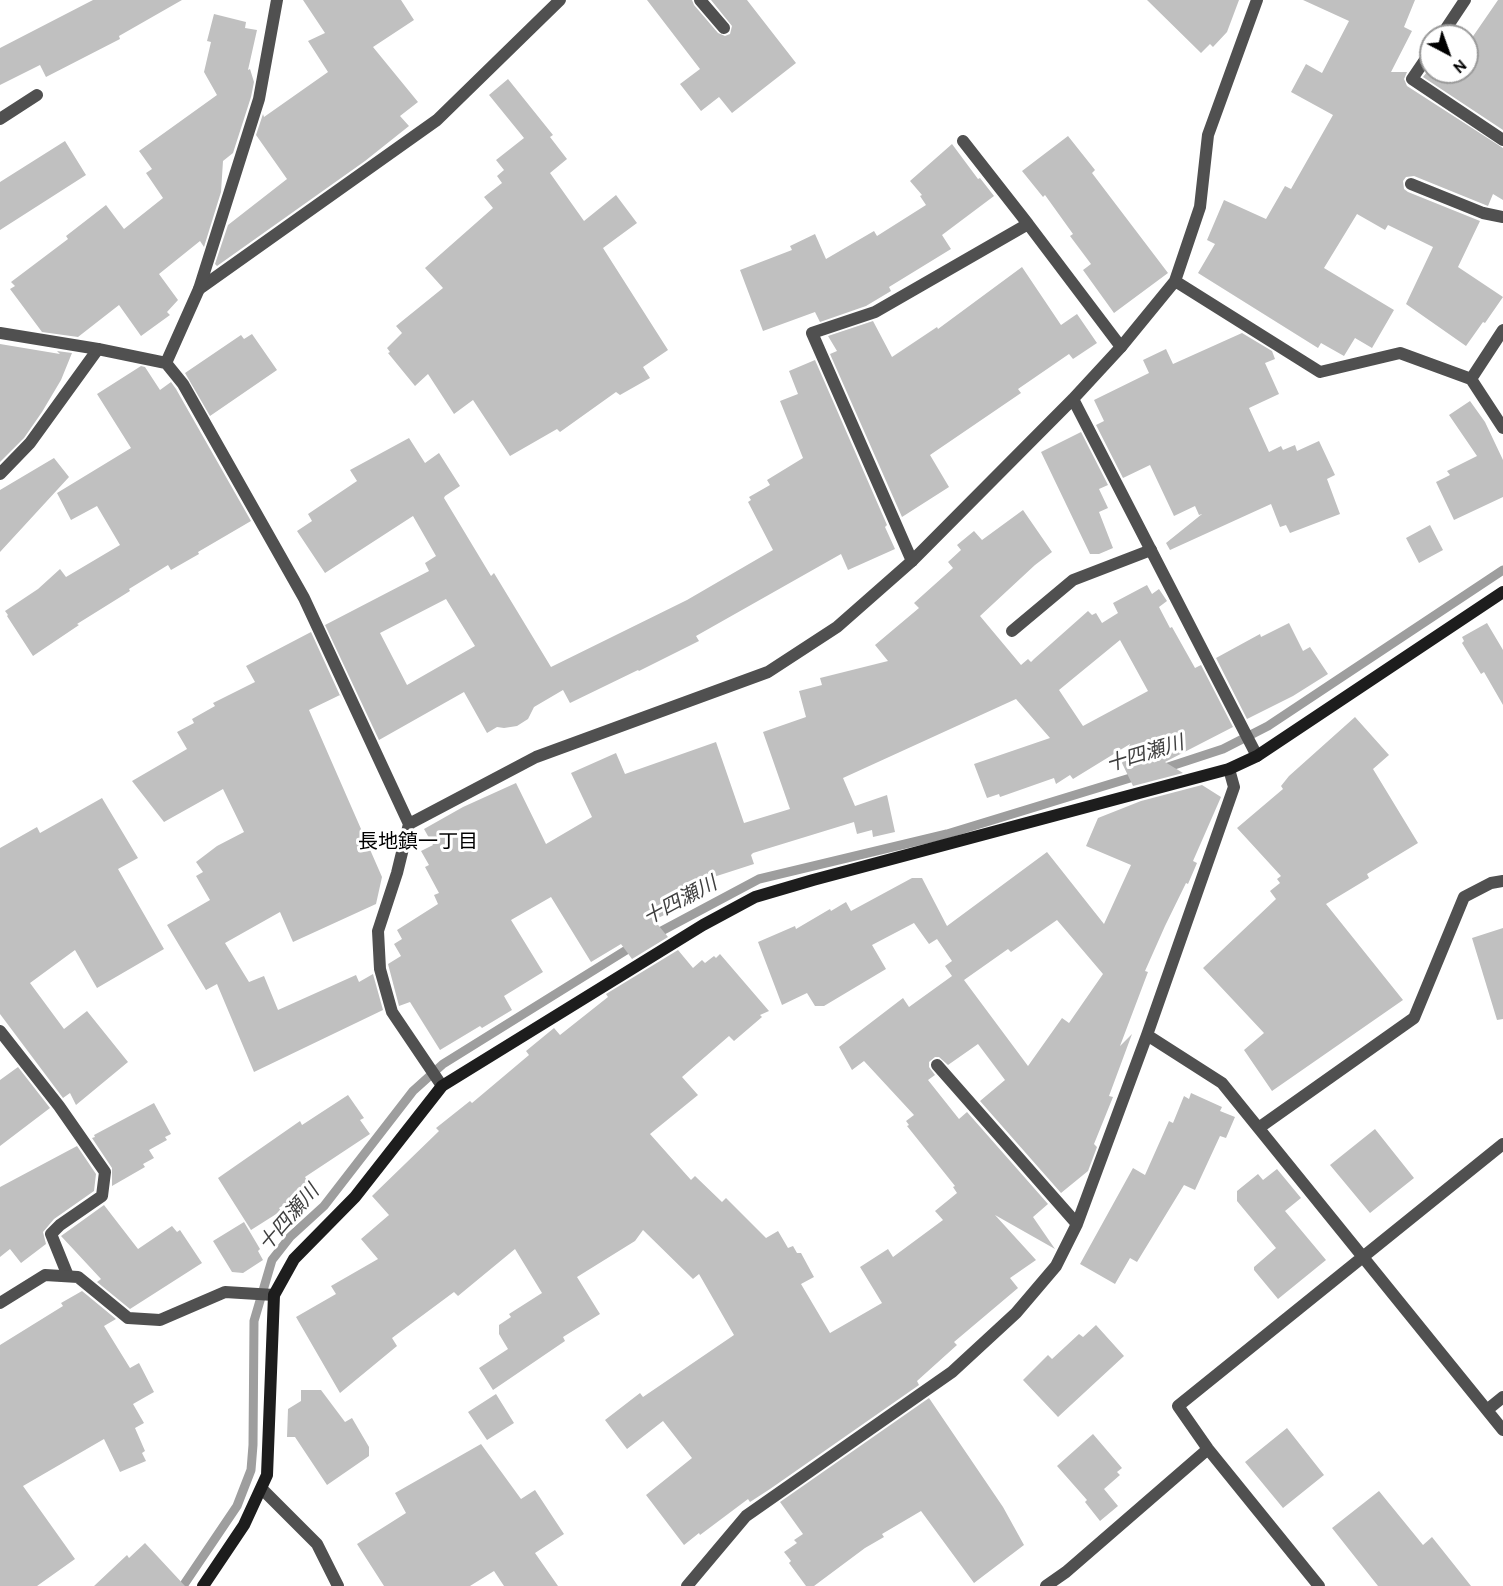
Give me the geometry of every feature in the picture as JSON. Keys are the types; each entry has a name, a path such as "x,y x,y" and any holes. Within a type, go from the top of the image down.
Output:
{"street":[{"path":"166,363 199,289 258,99 278,0"},
{"path":"199,289 436,120 560,0"},
{"path":"700,0 724,28"},
{"path":"409,824 536,757 768,672 837,627 912,561 1073,399 1121,347 1175,281 1200,207 1208,135 1257,0"},
{"path":"1449,24 1465,0"},
{"path":"1419,69 1412,79 1419,84"},
{"path":"1419,84 1503,140"},
{"path":"0,119 38,94"},
{"path":"963,141 1121,347"},
{"path":"1411,184 1484,213 1503,217"},
{"path":"912,561 812,333 875,312 1028,224"},
{"path":"1175,281 1320,372 1400,353 1471,379 1503,428"},
{"path":"1471,379 1503,330"},
{"path":"0,333 166,363 183,384 304,598 409,824 397,873 378,931 380,969 392,1012 442,1086"},
{"path":"0,474 30,443 98,349"},
{"path":"1073,399 1257,756"},
{"path":"1012,631 1073,580 1151,550"},
{"path":"203,1586 244,1525 267,1475 274,1295 294,1259 355,1197 442,1086 703,925 755,897 1229,769 1257,756 1503,592"},
{"path":"687,1586 746,1516 952,1372 1016,1312 1056,1266 1077,1224 1147,1035 1234,787 1229,769"},
{"path":"1260,1126 1414,1018 1464,897 1491,883 1503,881"},
{"path":"0,1031 59,1106 105,1172 102,1196 60,1225 51,1234 68,1276"},
{"path":"1147,1035 1222,1083 1260,1126 1503,1431"},
{"path":"937,1065 1077,1224"},
{"path":"1319,1586 1208,1449 1178,1406 1503,1144"},
{"path":"0,1303 45,1275 78,1277 128,1318 160,1320 225,1292 274,1295"},
{"path":"1487,1410 1503,1397"},
{"path":"1046,1586 1066,1572 1208,1449"},
{"path":"262,1489 317,1544 338,1586"}],"building":[{"path":"93,0 182,0 119,36 120,39 46,77 40,65 0,85 0,48"},
{"path":"303,0 401,0 414,20 373,47 418,102 400,116 409,126 365,161 217,266 215,264 228,225 287,179 256,135 263,114 264,117 328,72 308,41 325,33"},
{"path":"647,0 692,0 718,33 725,36 730,34 732,26 711,0 747,0 796,63 732,113 719,97 701,111 680,84 700,69"},
{"path":"1147,0 1239,0 1227,32 1213,47 1210,44 1201,53"},
{"path":"1303,0 1415,0 1404,27 1412,31 1391,72 1407,72 1404,79 1407,86 1503,148 1503,200 1493,194 1488,206 1414,176 1406,177 1403,181 1404,189 1408,192 1480,221 1458,267 1503,297 1466,346 1406,304 1433,247 1388,225 1385,230 1357,214 1324,268 1394,310 1372,348 1355,338 1344,356 1321,343 1318,348 1198,273 1215,244 1207,240 1224,200 1266,219 1285,186 1291,189 1333,115 1291,92 1306,64 1322,73 1349,21"},
{"path":"1498,0 1503,0 1503,130 1434,84 1479,84 1479,28"},
{"path":"214,14 246,22 245,28 257,30 248,70 250,69 254,82 233,153 223,161 221,192 204,247 200,241 159,274 178,300 167,312 170,315 141,336 119,305 78,337 42,332 10,289 15,286 11,282 68,239 66,236 106,205 124,229 163,198 146,173 152,169 139,151 217,95 204,72 211,42 207,41"},
{"path":"508,79 553,135 550,137 567,159 550,173 584,221 616,195 637,223 603,248 668,350 643,367 650,378 620,395 616,392 560,432 557,429 510,456 473,400 454,414 428,374 415,386 388,353 390,352 387,348 402,333 396,326 443,288 425,268 493,208 484,197 502,183 497,176 504,170 496,160 524,138 489,95"},
{"path":"1068,136 1095,170 1092,173 1168,273 1114,313 1083,270 1091,264 1070,236 1073,234 1045,195 1043,197 1022,171"},
{"path":"65,141 86,175 0,230 0,182"},
{"path":"952,144 994,196 942,235 951,249 889,287 891,291 866,306 820,322 815,312 763,331 740,270 792,250 790,246 815,234 826,259 874,231 877,236 926,205 920,196 922,195 910,181"},
{"path":"1022,267 1061,325 1077,314 1097,343 1073,359 1069,354 1018,389 1021,393 930,455 949,487 902,517 830,354 837,351 828,336 873,321 892,357 937,327 938,329"},
{"path":"1242,333 1272,351 1275,359 1265,363 1279,394 1249,408 1269,452 1281,446 1283,450 1295,445 1297,451 1319,441 1335,475 1327,479 1340,514 1290,533 1286,525 1280,527 1271,504 1170,550 1166,543 1202,514 1199,515 1195,506 1174,516 1150,465 1123,478 1096,425 1104,421 1094,400 1149,373 1143,360 1166,349 1173,364"},
{"path":"252,334 277,370 210,416 185,373 241,335 244,339"},
{"path":"0,344 60,354 57,351 72,353 61,380 42,412 24,438 0,462"},
{"path":"815,360 887,525 885,527 895,549 848,570 841,554 696,636 699,641 570,703 563,690 534,707 528,719 517,726 497,727 487,733 464,692 379,740 325,625 429,571 425,563 436,556 413,516 325,573 297,531 312,521 308,514 357,481 350,470 409,438 425,463 439,453 460,486 444,498 491,576 494,573 551,667 687,600 773,550 748,502 751,500 749,497 770,485 767,480 803,458 780,401 798,394 789,371","holes":["446,599 475,646 407,685 380,633"]},
{"path":"141,366 145,367 160,390 171,382 176,389 251,521 171,570 168,565 129,589 130,591 77,624 79,625 33,656 5,611 38,589 60,569 66,577 120,545 97,506 71,520 57,493 131,448 97,394"},
{"path":"1470,401 1485,422 1503,460 1503,497 1454,520 1436,482 1450,475 1447,471 1477,456 1449,415"},
{"path":"1081,432 1108,485 1099,489 1108,508 1099,512 1113,548 1099,554 1090,554 1041,452"},
{"path":"54,458 69,477 0,552 0,490"},
{"path":"1023,510 1052,552 980,616 1021,665 1028,659 1031,662 1088,611 1092,615 1096,613 1102,623 1118,613 1113,603 1147,585 1152,594 1159,589 1167,601 1159,607 1170,628 1172,627 1195,668 1201,665 1233,727 1165,762 1183,773 1133,786 1122,763 1130,744 1073,779 1070,775 1056,784 1054,778 1000,797 999,794 987,798 974,764 1050,738 1016,699 843,778 855,806 887,795 895,832 873,837 872,830 857,834 854,822 753,853 751,855 754,864 692,884 699,898 654,920 668,937 632,959 621,944 591,962 551,897 511,920 543,972 504,996 512,1010 440,1050 410,1002 399,1006 388,964 401,956 394,944 402,939 397,930 438,904 434,895 439,893 425,867 429,865 421,851 433,845 424,829 463,807 516,783 546,844 592,817 571,773 616,753 625,774 716,742 744,823 790,809 763,732 806,717 799,691 822,685 820,678 888,661 875,645 919,608 914,603 953,568 948,562 961,550 957,545 974,531 982,540","holes":["1120,640 1148,691 1083,726 1059,690"]},
{"path":"1430,525 1443,550 1419,563 1406,538"},
{"path":"1289,623 1303,651 1310,647 1328,674 1293,696 1247,719 1216,658 1260,634 1261,637"},
{"path":"1487,623 1503,650 1503,705 1484,672 1481,674 1462,643 1464,641 1462,637"},
{"path":"311,632 340,695 309,710 382,877 376,904 293,942 280,912 225,943 249,982 264,976 278,1010 356,975 359,982 373,974 383,1010 254,1072 217,984 206,990 167,925 210,900 196,876 203,872 196,862 217,846 244,832 223,789 164,822 132,781 187,749 177,732 194,723 192,719 215,706 213,703 255,682 246,666"},
{"path":"1355,717 1389,755 1373,769 1418,843 1367,874 1369,878 1326,904 1403,1000 1272,1091 1244,1050 1264,1033 1203,968 1276,899 1270,891 1280,883 1277,879 1281,876 1237,828 1283,789 1281,786 1289,776"},
{"path":"1202,785 1221,797 1193,861 1197,863 1188,884 1186,883 1145,971 1148,972 1120,1046 1132,1034 1109,1096 1113,1097 1094,1144 1097,1147 1088,1171 1061,1193 980,1101 1005,1080 978,1044 948,1065 939,1057 929,1062 929,1067 935,1075 928,1080 959,1119 967,1112 1048,1204 1033,1217 1055,1249 995,1215 1036,1260 1010,1278 1018,1288 954,1342 957,1345 917,1381 919,1385 770,1489 750,1502 748,1499 684,1545 646,1495 692,1458 663,1421 627,1449 605,1420 640,1393 643,1397 734,1335 699,1274 693,1279 643,1230 635,1241 577,1277 600,1314 563,1337 565,1341 493,1390 479,1368 508,1349 499,1334 499,1325 511,1317 509,1314 542,1293 515,1249 458,1296 454,1292 392,1338 397,1346 340,1393 296,1317 336,1294 331,1286 378,1259 361,1239 389,1215 372,1196 439,1131 436,1128 470,1101 472,1103 529,1055 526,1051 554,1028 560,1035 608,997 606,994 678,950 693,968 702,960 705,963 720,954 769,1011 760,1015 762,1017 734,1041 729,1036 682,1077 698,1095 650,1134 691,1180 695,1176 722,1202 726,1198 766,1238 778,1231 788,1248 793,1246 797,1253 801,1253 814,1277 801,1284 830,1333 882,1303 860,1267 888,1249 893,1257 943,1220 935,1211 957,1193 953,1187 955,1186 907,1126 909,1125 906,1121 914,1115 864,1061 852,1070 839,1047 903,998 909,1007 952,976 945,966 952,961 937,939 929,944 914,923 872,945 886,969 824,1006 815,1006 807,993 782,1005 758,942 795,926 796,929 846,902 851,911 912,878 922,878 947,926 1047,852 1104,924 1131,865 1086,846 1098,818 1141,801","holes":["1057,920 1103,974 1069,1023 1062,1018 1028,1066 964,980 1008,949 1011,952"]},
{"path":"102,798 138,858 118,869 164,949 97,988 75,950 30,983 64,1029 87,1011 128,1062 76,1105 70,1093 63,1098 0,1014 0,848 37,827 40,833"},
{"path":"1503,928 1503,1019 1497,1020 1472,938"},
{"path":"18,1067 50,1108 0,1146 0,1080"},
{"path":"1191,1093 1222,1107 1220,1111 1235,1117 1226,1138 1220,1136 1195,1190 1184,1185 1137,1262 1130,1258 1115,1284 1080,1264 1133,1168 1145,1175 1169,1121 1173,1123 1184,1096 1189,1099"},
{"path":"348,1095 364,1118 360,1120 370,1134 305,1177 311,1187 279,1208 281,1211 251,1230 218,1178 300,1121 302,1125"},
{"path":"154,1103 171,1134 165,1137 167,1140 149,1150 154,1158 143,1164 145,1167 112,1186 112,1168 92,1138"},
{"path":"1375,1129 1414,1178 1370,1213 1330,1165"},
{"path":"77,1146 96,1174 94,1191 54,1219 43,1232 46,1244 21,1263 10,1249 0,1257 0,1187"},
{"path":"1277,1169 1301,1198 1285,1211 1326,1260 1278,1299 1254,1270 1254,1267 1276,1248 1237,1201 1237,1191 1258,1174 1263,1180"},
{"path":"104,1205 138,1249 172,1226 177,1232 180,1230 202,1263 130,1309 97,1282 101,1279 61,1236"},
{"path":"244,1222 260,1249 258,1251 263,1260 243,1273 232,1272 213,1241"},
{"path":"82,1291 116,1319 104,1326 130,1368 139,1363 154,1392 133,1404 144,1423 135,1428 145,1451 142,1453 146,1461 120,1472 104,1439 23,1486 75,1559 37,1586 0,1586 0,1345 63,1306 61,1303"},
{"path":"1096,1325 1124,1356 1058,1417 1023,1380 1048,1355 1052,1359 1079,1334 1083,1337"},
{"path":"301,1390 321,1390 345,1422 352,1418 369,1447 369,1456 327,1485 295,1437 287,1437 288,1409 301,1401"},
{"path":"496,1394 514,1423 487,1440 468,1412"},
{"path":"929,1398 1003,1507 1024,1545 974,1583 921,1511 882,1534 884,1537 865,1548 814,1586 806,1586 784,1552 797,1543 794,1540 803,1534 780,1502"},
{"path":"1287,1428 1324,1475 1283,1508 1245,1462"},
{"path":"1093,1434 1122,1468 1117,1472 1120,1475 1104,1489 1118,1506 1100,1521 1085,1502 1087,1500 1057,1466"},
{"path":"481,1444 521,1499 535,1490 564,1534 535,1553 558,1586 504,1586 494,1571 470,1586 384,1586 357,1544 406,1513 395,1493"},
{"path":"1379,1491 1423,1545 1432,1537 1471,1586 1378,1586 1332,1528"},
{"path":"145,1543 185,1586 94,1586 127,1555 129,1558"}],"waterway":[{"name":"十四瀬川","path":"1162,769 1223,749 1268,726 1503,570"},
{"name":"十四瀬川","path":"654,935 759,879 947,834 1140,775"},
{"name":"十四瀬川","path":"183,1586 237,1506 251,1470 254,1321 272,1260 290,1237 324,1206 413,1091 443,1064 636,944"}],"district":[{"name":"長地鎮一丁目","path":"418,842"}]}
